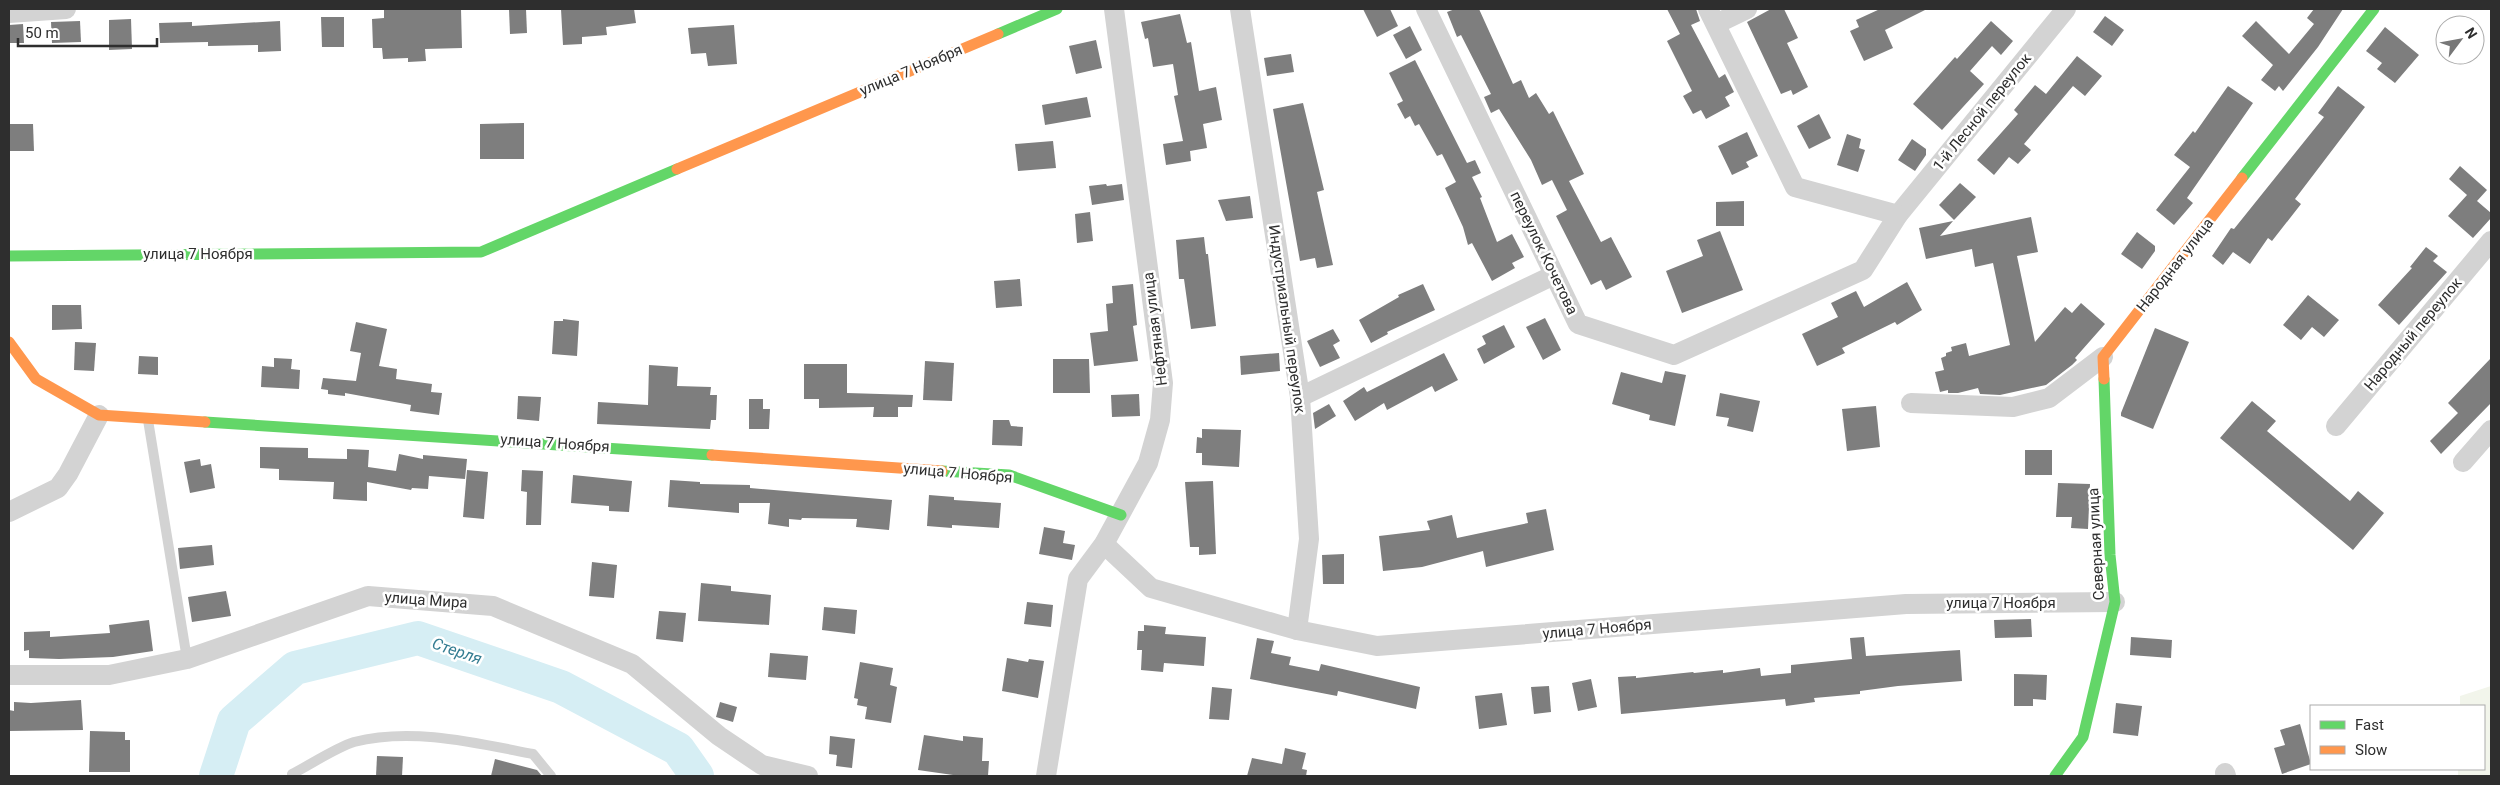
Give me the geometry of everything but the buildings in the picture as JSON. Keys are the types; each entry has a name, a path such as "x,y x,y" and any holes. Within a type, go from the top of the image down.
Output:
{"street":[{"path":"9,13 66,9"},
{"name":"улица 7 Ноября","path":"9,256 481,252 1057,9"},
{"name":"Нефтяная улица","path":"1046,776 1078,580 1122,515 1148,463 1160,420 1164,383 1114,9"},
{"name":"Индустриальный переулок","path":"1240,9 1300,397 1309,538 1297,630"},
{"name":"переулок Кочетова","path":"1426,9 1578,324 1674,355 1863,270 1898,215"},
{"path":"1747,9 1712,16 1796,187 1898,215"},
{"name":"1-й Лесной переулок","path":"1898,215 2066,9"},
{"name":"Народная улица","path":"1911,403 2013,407 2050,398 2103,357 2374,9"},
{"name":"Народный переулок","path":"2336,426 2491,241"},
{"path":"1300,397 1554,275"},
{"name":"улица 7 Ноября","path":"9,342 36,379 99,415 1009,475 1122,515"},
{"name":"Северная улица","path":"2055,776 2083,737 2115,602 2110,555 2103,357"},
{"path":"9,512 58,488 68,474 99,415"},
{"path":"2463,462 2491,430"},
{"name":"улица 7 Ноября","path":"1104,544 1150,588 1297,630 1377,646 1906,604 2115,602"},
{"name":"улица Мира","path":"9,675 109,675 187,658 368,596 493,606 632,664 718,736 762,765 808,776"}],"lane":[{"path":"148,417 187,658"},
{"path":"292,774 353,742 406,735 481,744 534,754 550,776"}],"shaded area":[{"path":"2491,686 2491,776 2458,776 2458,770 2485,770 2485,705 2460,705 2460,696"}],"waterway":[{"name":"Стерля","path":"216,776 234,721 295,668 418,638 561,687 678,749 697,776"}],"traffic: fast":[{"path":"998,34 1057,9"},
{"path":"2242,178 2374,9"},
{"path":"9,256 481,252 677,169"},
{"path":"2055,776 2083,737 2115,602 2110,555 2104,379"},
{"path":"205,422 712,455"},
{"path":"942,471 1009,475 1121,515"}],"traffic: slow":[{"path":"677,169 998,34"},
{"path":"2104,379 2103,357 2242,178"},
{"path":"9,342 36,379 99,415 205,422"},
{"path":"712,455 942,471"}]}
